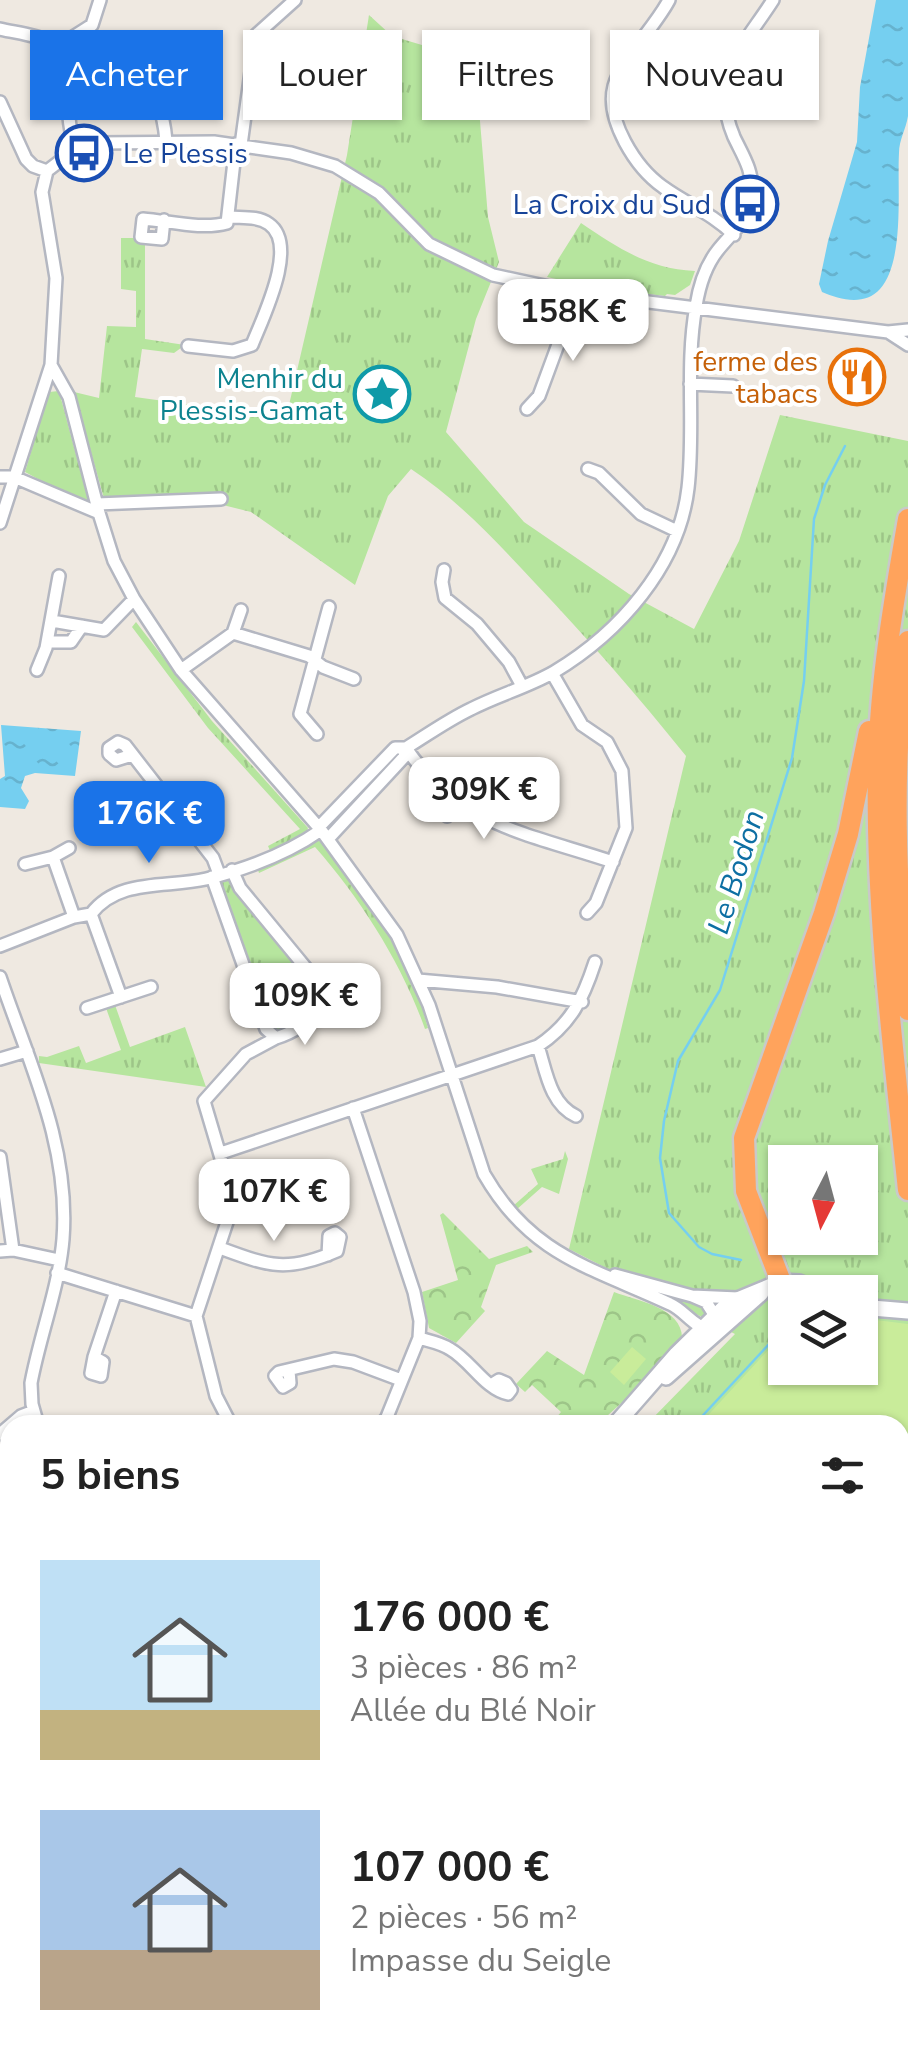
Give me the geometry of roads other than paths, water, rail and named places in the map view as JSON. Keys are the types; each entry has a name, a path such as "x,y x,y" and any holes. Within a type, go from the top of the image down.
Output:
{"highway":[{"path":"908,520 882,698 878,804 881,906 908,1190"},
{"path":"908,641 898,756 908,1010"},
{"path":"769,1275 746,1191 744,1138 824,913 848,834 873,712 882,698"}],"street":[{"path":"85,30 92,26 100,0"},
{"path":"164,220 227,223 256,36 295,0"},
{"path":"668,0 614,86 616,119 650,177 702,208 734,234"},
{"path":"0,946 74,917 92,914 100,903 124,890 221,874 281,853 322,832 404,757 406,748 468,710 552,672 622,619 656,575 676,531 689,479 695,309 710,261 747,215 752,192 751,171 726,115 727,74 741,42 773,0"},
{"path":"0,29 30,38"},
{"path":"0,102 26,160 47,171"},
{"path":"67,120 77,148"},
{"path":"165,120 166,140"},
{"path":"0,524 51,365 56,278 42,192 47,171 77,148 98,142 166,140 239,145 291,153 336,166 379,193 429,244 493,274 577,293 695,309 888,332 908,330"},
{"path":"188,346 233,352 252,345 281,264 283,245 269,224 260,219 230,217"},
{"path":"528,409 539,396 577,293"},
{"path":"888,332 908,345"},
{"path":"51,365 63,384 114,560 134,599 181,670 322,832 397,935 418,980 484,1174 497,1196 542,1243 682,1310 701,1328"},
{"path":"44,383 63,384"},
{"path":"690,384 733,386"},
{"path":"588,469 599,472 641,514 676,531"},
{"path":"0,477 14,477 98,509 221,499"},
{"path":"444,570 445,598 484,632 510,662 522,686"},
{"path":"37,670 52,621 59,576"},
{"path":"52,621 104,630 134,599"},
{"path":"318,734 300,714 329,608"},
{"path":"181,670 233,633 241,610"},
{"path":"47,642 71,642 82,626"},
{"path":"233,633 315,660 354,679"},
{"path":"552,672 582,725 606,742 622,772 626,828 596,903 587,913"},
{"path":"406,748 420,769 458,803 511,831 613,862"},
{"path":"132,755 221,874 260,1014 266,1029 276,1038"},
{"path":"447,816 458,803"},
{"path":"25,864 53,858 70,848"},
{"path":"53,858 74,917"},
{"path":"221,874 240,888 315,978 318,994 314,1014 302,1026 246,1054 204,1101 231,1192 230,1213 196,1316 216,1396 225,1415"},
{"path":"92,914 122,996"},
{"path":"221,1153 538,1046 567,1024 582,1002 595,962"},
{"path":"0,980 57,1143 64,1210 58,1266 30,1383 35,1415"},
{"path":"418,980 582,1002"},
{"path":"87,1008 151,987"},
{"path":"246,1054 260,1014"},
{"path":"538,1046 556,1100 566,1112 576,1116"},
{"path":"0,1059 28,1051"},
{"path":"353,1108 420,1321 419,1338 385,1415"},
{"path":"0,1157 6,1250 196,1316"},
{"path":"220,1248 278,1267 328,1255"},
{"path":"596,1272 692,1296 706,1302 718,1322"},
{"path":"692,1296 738,1298 768,1287"},
{"path":"624,1415 701,1328 718,1322 768,1289"},
{"path":"94,1357 116,1291"},
{"path":"643,1395 738,1298"},
{"path":"878,1308 908,1311"},
{"path":"419,1338 450,1348 491,1385"},
{"path":"288,1370 334,1359 401,1380"},
{"path":"24,1415 34,1412"}],"water":[{"path":"876,0 908,0 908,116 899,148 898,224 893,261 880,289 867,298 852,300 822,292 819,284 857,142 860,87"},
{"path":"1,725 81,731 75,776 25,776 21,788 29,801 25,809 0,807 0,779 5,776"}],"waterway":[{"name":"Le Bodon","path":"741,1260 699,1247 669,1213 660,1158 664,1121 678,1061 720,990 792,758 804,681 814,519 825,485 845,446"},
{"path":"703,1415 768,1345"}],"place":[{"name":"Le Plessis","path":"84,153"},
{"name":"La Croix du Sud","path":"750,204"},
{"name":"ferme des tabacs","path":"857,377"},
{"name":"Menhir du Plessis-Gamat","path":"382,394"}]}
